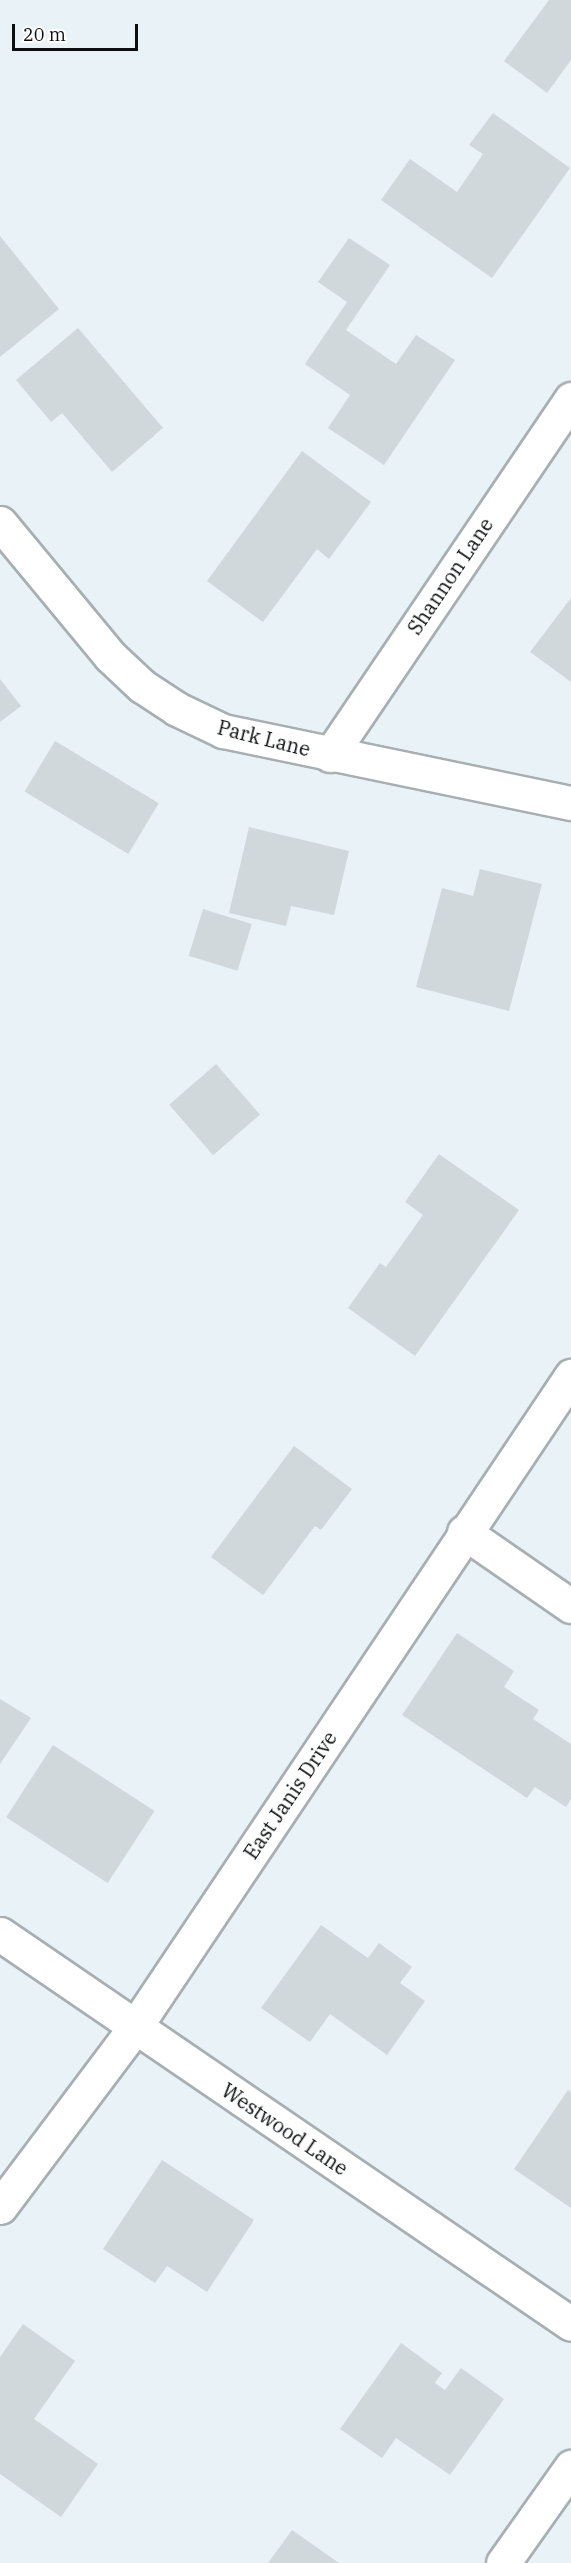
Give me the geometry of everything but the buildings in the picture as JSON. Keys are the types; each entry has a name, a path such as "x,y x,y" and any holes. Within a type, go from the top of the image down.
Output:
{"street":[{"name":"Shannon Lane","path":"330,755 571,399"},
{"name":"Park Lane","path":"0,523 110,656 142,686 177,709 223,731 330,755 571,803"},
{"name":"East Janis Drive","path":"0,2207 135,2027 464,1532 571,1376"},
{"path":"464,1532 571,1606"},
{"name":"Westwood Lane","path":"0,1934 571,2324"},
{"path":"503,2563 571,2467"}]}
